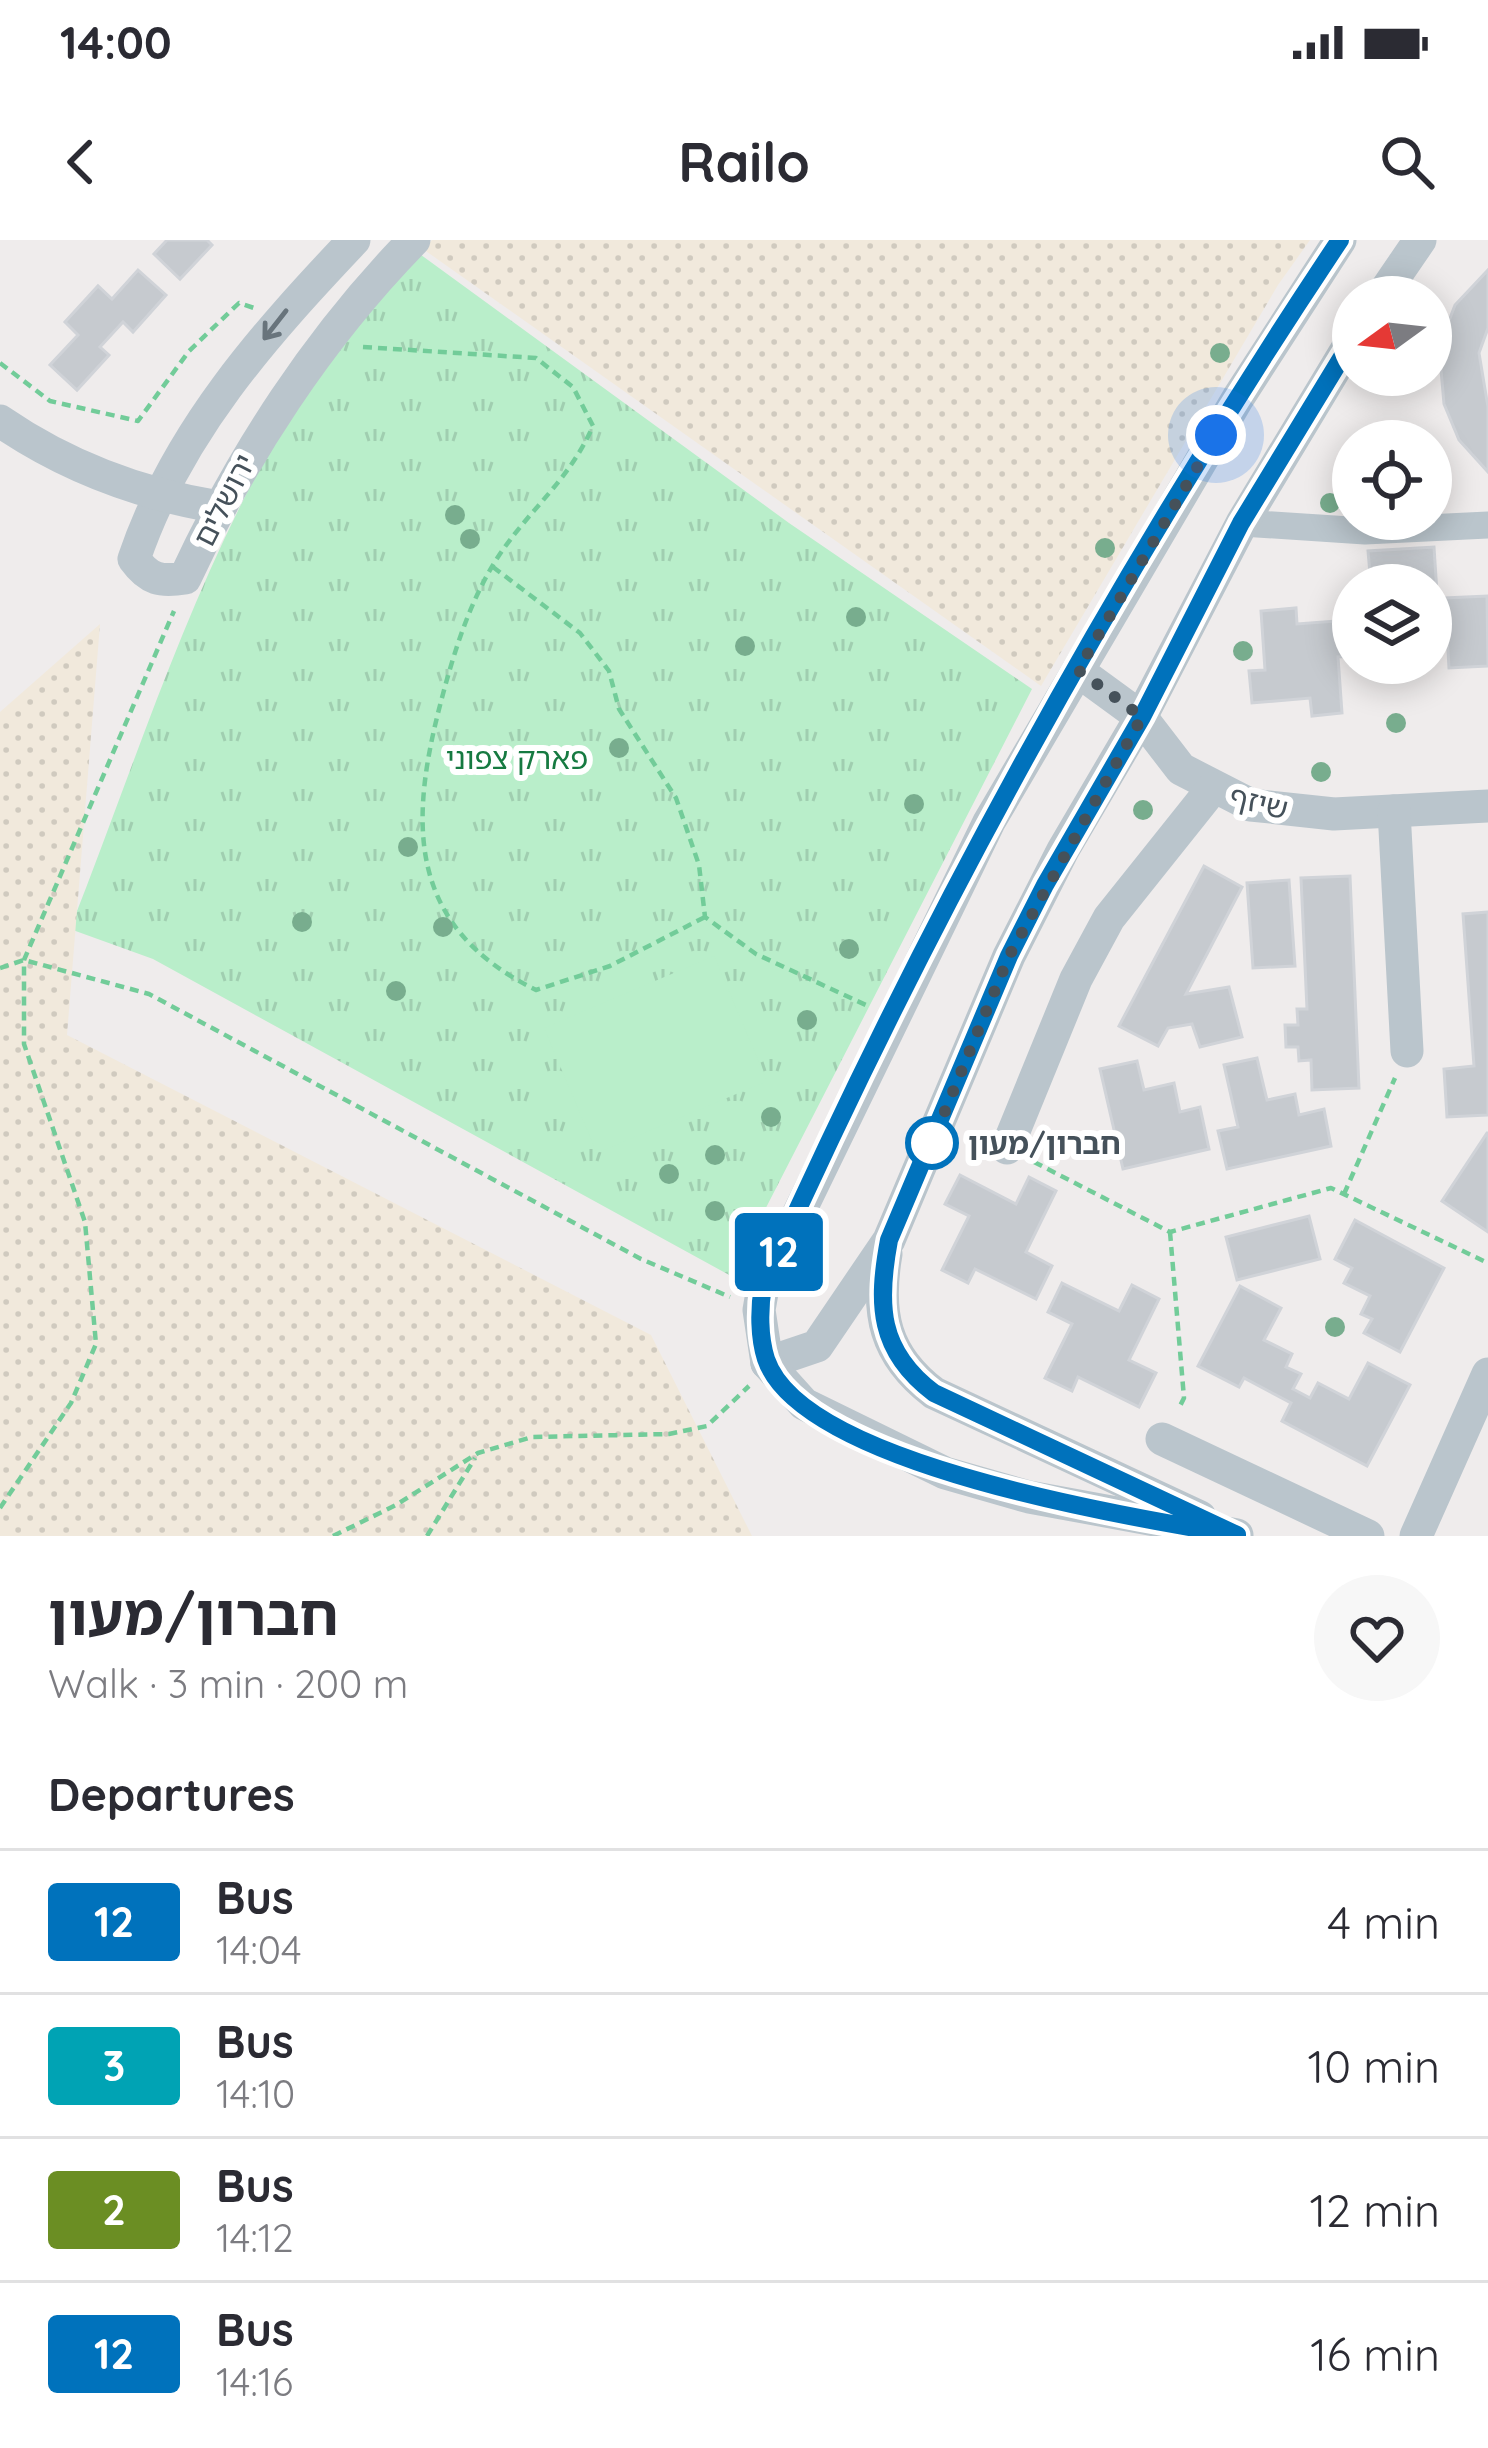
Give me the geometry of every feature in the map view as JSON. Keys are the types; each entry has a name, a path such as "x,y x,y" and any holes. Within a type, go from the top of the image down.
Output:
{"street":[{"name":"ירושלים","path":"354,240 280,316 211,407 155,497 134,559 157,580 185,578 252,446 330,340 414,240"},
{"path":"1238,1535 1029,1497 945,1473 804,1404 767,1363 759,1310 776,1258 989,822 1238,398 1340,240"},
{"path":"1395,276 1420,240"},
{"path":"767,1363 817,1346 889,1240 1009,956 1142,717 1241,523 1332,374"},
{"path":"0,421 100,478 155,497 220,507"},
{"path":"1241,523 1364,531 1488,525"},
{"name":"שיזף","path":"1078,670 1142,717 1181,769 1212,789 1292,812 1488,806"},
{"path":"1007,1148 1076,979 1109,918 1212,789"},
{"path":"1394,811 1407,1051"},
{"path":"889,1240 879,1310 886,1336 913,1377 934,1393 1238,1535"},
{"path":"1416,1536 1488,1374"},
{"path":"1162,1439 1368,1536"}],"path":[{"path":"0,363 50,401 138,422 189,351 239,303 280,316"},
{"path":"330,340 334,346 536,358 573,387 593,426 575,466 493,567 457,643 424,766 419,831 451,923 491,968 536,990 610,967 705,917"},
{"path":"493,567 580,633 609,671 619,709 676,798 699,865 705,917 756,954 892,1017"},
{"path":"0,1508 71,1403 96,1344 85,1222 24,1044 24,960 92,812 185,578"},
{"path":"0,968 24,960 149,994 641,1259 759,1310"},
{"path":"1343,1194 1407,1051"},
{"path":"1007,1148 1170,1232 1330,1188 1488,1263"},
{"path":"1162,1439 1184,1397 1170,1232"},
{"path":"333,1536 396,1505 478,1454 532,1437 669,1435 707,1426 767,1363"},
{"path":"427,1536 478,1454"}],"green space":[{"name":"פארק צפוני","path":"417,252 789,523 1032,689 731,1276 153,959 70,929 186,625 240,507 303,398"},
{"path":"714,956 767,1081 597,1153 544,1028"}],"sand":[{"path":"432,240 1310,240 1278,285 1041,686 423,249"},
{"path":"100,624 67,1035 651,1335 752,1536 0,1536 0,712"}],"building":[{"path":"167,240 207,240 212,245 180,279 154,254"},
{"path":"138,270 166,295 133,332 123,322 100,347 109,355 77,390 50,365 78,335 65,322 98,286 112,299"},
{"path":"1488,270 1488,328 1479,353 1488,407 1488,472 1459,440 1444,404 1443,396 1452,396 1455,305"},
{"path":"1434,547 1435,564 1369,564 1368,551"},
{"path":"1487,596 1488,666 1452,668 1452,598"},
{"path":"1296,608 1297,624 1332,621 1332,684 1340,684 1342,713 1312,716 1310,698 1252,703 1249,671 1265,670 1261,611"},
{"path":"1204,866 1242,887 1186,994 1229,987 1242,1037 1200,1047 1192,1024 1168,1028 1158,1046 1119,1026"},
{"path":"1350,876 1359,1088 1312,1090 1311,1060 1299,1061 1298,1047 1286,1047 1285,1025 1298,1025 1297,1009 1307,1009 1301,878"},
{"path":"1289,880 1295,966 1253,968 1247,883"},
{"path":"1488,912 1488,1115 1447,1117 1444,1069 1474,1066 1463,914"},
{"path":"1257,1058 1267,1100 1295,1094 1299,1115 1324,1109 1331,1146 1227,1169 1218,1131 1238,1127 1224,1065"},
{"path":"1137,1061 1144,1090 1174,1083 1180,1112 1200,1107 1209,1149 1123,1169 1100,1069"},
{"path":"1488,1133 1488,1232 1442,1201"},
{"path":"960,1175 1016,1204 1029,1177 1056,1191 1026,1252 1052,1266 1036,1299 975,1269 968,1283 942,1270 969,1216 945,1204"},
{"path":"1309,1216 1320,1259 1237,1280 1226,1237"},
{"path":"1355,1220 1444,1268 1400,1352 1364,1333 1372,1319 1361,1314 1370,1296 1344,1283 1352,1268 1335,1259"},
{"path":"1062,1283 1119,1311 1132,1285 1159,1299 1129,1360 1156,1373 1139,1407 1078,1377 1072,1391 1045,1378 1072,1324 1048,1312"},
{"path":"1240,1286 1281,1308 1264,1340 1292,1354 1286,1367 1301,1374 1293,1389 1310,1398 1318,1383 1349,1399 1368,1363 1410,1385 1367,1466 1282,1421 1291,1403 1244,1378 1239,1387 1198,1366"}],"bus line":[{"name":"12","path":"1332,373 1241,523 1142,717 1106,774 1009,956 889,1240 880,1289 879,1310 886,1336 913,1377 934,1393 1237,1535 1029,1497 945,1473 835,1423 787,1388 767,1363 759,1310 763,1286 989,822 1238,398 1340,240"}],"place":[{"name":"חברון/מעון","path":"932,1143"}],"route":[{"path":"932,1143 926,1157 1009,956 1106,774 1142,717 1078,670 1216,435"}]}
